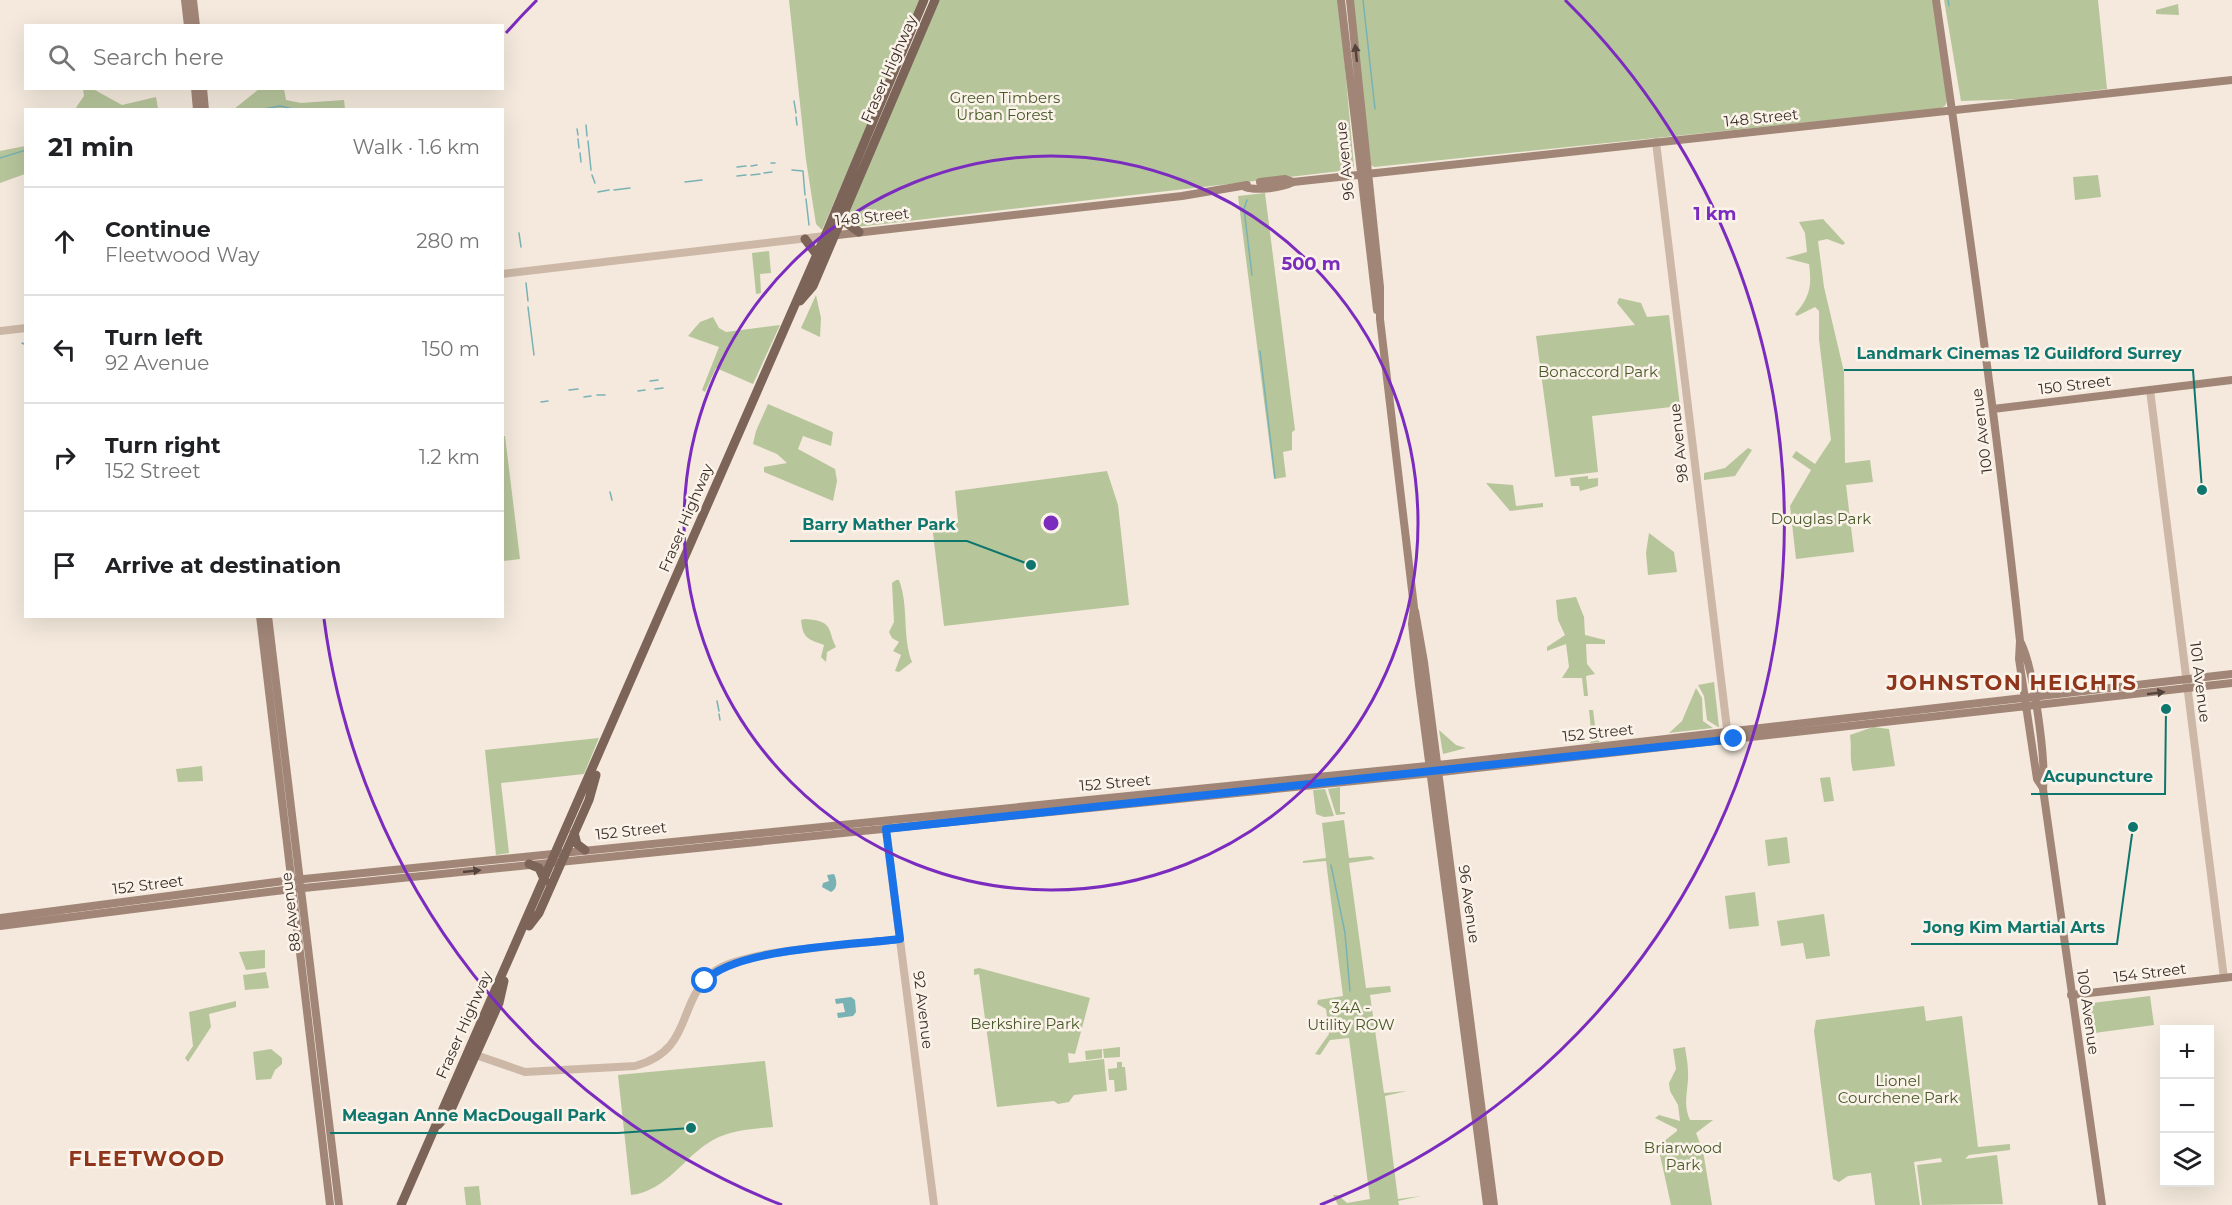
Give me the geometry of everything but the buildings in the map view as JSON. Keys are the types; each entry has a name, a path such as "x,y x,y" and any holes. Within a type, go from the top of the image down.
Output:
{"main road":[{"path":"185,0 188,24"},
{"path":"193,0 196,24"},
{"name":"Fraser Highway","path":"793,310 813,286 830,236 924,0"},
{"name":"Fraser Highway","path":"520,938 538,914 559,856 608,737 793,310 817,255 843,216 935,0"},
{"name":"96 Avenue","path":"1341,0 1380,287 1380,319 1414,607 1412,624 1458,924 1494,1205"},
{"name":"96 Avenue","path":"1350,0 1364,174"},
{"name":"100 Avenue","path":"1936,0 1954,112 1993,409 2020,640 2019,657 2030,702 2037,778 2043,788 2102,1205"},
{"name":"100 Avenue","path":"1941,0 1955,99 1954,112"},
{"name":"148 Street","path":"830,236 1245,187 1251,183 1285,179 1293,182 2232,80"},
{"path":"195,90 197,108"},
{"path":"203,90 205,108"},
{"path":"843,216 848,224 859,232"},
{"path":"805,239 817,255"},
{"name":"150 Street","path":"1993,409 2232,380"},
{"name":"88 Avenue","path":"260,618 339,1205"},
{"name":"88 Avenue","path":"268,618 330,1205"},
{"name":"152 Street","path":"2030,702 2232,674"},
{"name":"152 Street","path":"0,926 297,884 529,864 585,850 886,829 2030,702 2232,683"},
{"name":"Fraser Highway","path":"403,1203 435,1129 472,1054 506,967 545,881 574,833 589,800 608,737"},
{"name":"96 Avenue","path":"1433,769 1486,1201"},
{"name":"152 Street","path":"0,918 884,819 1335,779"},
{"path":"574,833 577,844 585,850"},
{"path":"529,864 539,868 545,881"},
{"path":"1450,916 1458,924"},
{"name":"154 Street","path":"2071,995 2228,977"},
{"path":"1486,1201 1494,1205"}],"street":[{"name":"98 Avenue","path":"1656,142 1728,736"},
{"name":"148 Street","path":"504,274 830,236"},
{"path":"0,332 24,328"},
{"name":"101 Avenue","path":"2150,390 2187,689 2228,977"},
{"name":"92 Avenue","path":"884,819 934,1205"},
{"path":"472,1054 512,1070 532,1072 640,1065 663,1054 675,1041 699,987 712,973 724,966 753,957 900,939"}],"green space":[{"path":"789,0 922,0 822,230 816,224 806,160"},
{"name":"Green Timbers Urban Forest","path":"936,0 1339,0 1354,167 1349,170 857,227 848,218 848,214"},
{"path":"1352,0 1933,0 1947,101 1945,106 1938,109 1374,167 1371,165"},
{"path":"1944,0 2098,0 2107,89 2024,99 1961,101"},
{"path":"2178,4 2179,15 2156,14 2156,10"},
{"path":"83,90 95,90 122,105 156,97 158,108 76,108 84,96"},
{"path":"258,90 284,90 286,100 301,103 344,100 345,108 235,108"},
{"path":"24,146 24,174 0,183 0,151"},
{"path":"2098,175 2101,197 2075,200 2073,177"},
{"path":"1265,193 1295,430 1292,432 1292,450 1283,452 1286,477 1274,479 1238,196"},
{"name":"Douglas Park","path":"1823,219 1845,243 1843,245 1827,239 1818,241 1824,287 1844,372 1845,463 1870,460 1873,482 1846,485 1854,552 1796,559 1790,506 1811,470 1792,457 1796,451 1815,464 1831,440 1819,339 1819,311 1815,307 1797,316 1795,314 1809,291 1809,264 1785,258 1807,252 1805,233 1799,222"},
{"path":"769,251 771,273 760,274 761,293 756,294 752,253"},
{"path":"816,295 821,318 820,337 801,328"},
{"name":"Bonaccord Park","path":"1619,298 1641,303 1647,317 1669,315 1680,406 1592,416 1598,472 1555,477 1536,336 1635,325 1617,303"},
{"path":"713,317 719,328 726,332 780,325 753,384 716,368 705,392 702,390 719,347 688,336 700,322"},
{"path":"768,404 833,432 831,446 803,436 798,449 835,469 837,481 833,501 764,472 764,467 787,463 777,454 753,444"},
{"path":"504,436 505,436 520,559 504,561"},
{"path":"1748,448 1752,450 1735,476 1704,480 1704,473 1725,468"},
{"path":"1107,471 1118,505 1129,605 944,626 932,525 958,522 955,491"},
{"path":"1588,476 1588,479 1598,478 1598,486 1580,491 1579,486 1571,486 1570,478"},
{"path":"1486,483 1513,485 1516,506 1543,503 1543,507 1510,511"},
{"path":"1649,533 1674,552 1677,572 1648,575 1646,553"},
{"path":"899,580 904,600 907,642 912,662 899,672 895,671 901,655 893,651 899,642 892,638 889,632 894,622 892,583"},
{"path":"1576,597 1584,617 1585,635 1605,640 1605,644 1586,644 1587,664 1595,674 1586,676 1588,696 1584,696 1582,678 1562,678 1569,667 1566,644 1547,651 1547,647 1565,635 1558,620 1556,600"},
{"path":"801,620 821,622 830,631 836,647 827,652 826,662 821,657 824,645 808,638 803,632"},
{"path":"1714,682 1719,727 1707,720 1704,696 1698,685"},
{"path":"1696,688 1702,698 1703,721 1713,728 1669,733 1682,721"},
{"path":"1589,710 1593,710 1597,740 1600,742 1590,743 1592,740"},
{"path":"1873,727 1889,729 1895,766 1853,771 1850,735"},
{"path":"1439,730 1456,745 1466,748 1443,754"},
{"path":"599,738 584,774 501,783 509,853 496,855 485,750"},
{"path":"202,766 203,781 178,782 176,769"},
{"path":"1830,777 1834,801 1824,802 1820,778"},
{"path":"1340,787 1340,812 1345,812 1345,814 1336,815 1328,789"},
{"path":"1325,789 1334,816 1324,817 1316,814 1313,790"},
{"name":"34A - Utility ROW","path":"1344,820 1349,858 1371,856 1375,859 1349,863 1366,988 1390,986 1391,992 1370,995 1384,1093 1407,1091 1385,1096 1398,1199 1421,1196 1398,1201 1399,1205 1338,1205 1333,1195 1338,1195 1347,1203 1370,1199 1349,1038 1330,1040 1320,1055 1315,1054 1329,1034 1326,1009 1317,1004 1318,1000 1343,996 1326,861 1303,863 1303,861 1326,858 1322,823"},
{"path":"1787,837 1790,863 1768,866 1765,840"},
{"path":"1755,892 1759,926 1729,929 1725,896"},
{"path":"1824,914 1830,956 1806,959 1803,943 1781,946 1777,921"},
{"path":"265,950 265,968 246,970 239,952"},
{"name":"Berkshire Park","path":"979,968 1090,998 1075,1054 1068,1053 1069,1063 1104,1059 1107,1091 1074,1095 1069,1102 1058,1104 1054,1101 997,1107 979,974 974,975 974,969"},
{"path":"266,972 269,988 245,990 243,975"},
{"path":"2150,996 2154,1025 2087,1034 2084,1004"},
{"path":"236,1001 236,1007 209,1014 211,1027 188,1062 185,1058 193,1046 189,1012"},
{"name":"Lionel Courchene Park","path":"1924,1006 1926,1021 1962,1016 1978,1147 2010,1144 2010,1150 1969,1155 1965,1159 1997,1155 2003,1204 1922,1205 1917,1165 1942,1162 1941,1158 1914,1162 1920,1205 1875,1205 1871,1173 1848,1176 1839,1182 1833,1179 1814,1031 1816,1020"},
{"path":"1120,1047 1120,1057 1104,1058 1103,1049"},
{"name":"Briarwood Park","path":"1685,1047 1688,1072 1686,1108 1690,1120 1713,1120 1696,1133 1703,1151 1712,1205 1671,1205 1658,1146 1677,1129 1655,1118 1659,1115 1680,1121 1678,1105 1670,1091 1669,1083 1676,1069 1673,1049"},
{"path":"271,1049 282,1058 282,1064 275,1070 271,1079 256,1080 253,1052"},
{"path":"1102,1049 1102,1058 1086,1060 1085,1051"},
{"path":"765,1061 773,1127 742,1130 713,1140 655,1187 631,1195 618,1075"},
{"path":"1117,1062 1122,1062 1122,1067 1125,1067 1127,1090 1115,1092 1114,1080 1109,1080 1108,1069 1117,1068"},
{"path":"479,1186 481,1205 466,1205 464,1187"}],"water":[{"path":"834,874 836,879 836,887 831,892 822,887 823,883 829,881 827,875"},
{"path":"851,997 855,1000 856,1012 853,1016 838,1018 837,1013 845,1012 843,1003 836,1004 835,999"}],"waterway":[{"path":"1363,0 1375,109"},
{"path":"1948,0 1949,6"},
{"path":"794,101 796,113"},
{"path":"269,108 280,106 289,108"},
{"path":"796,117 797,125"},
{"path":"586,125 587,136"},
{"path":"577,129 578,135"},
{"path":"578,139 579,148"},
{"path":"588,141 591,170"},
{"path":"0,158 24,151"},
{"path":"580,153 581,162"},
{"path":"751,166 757,165"},
{"path":"737,167 746,166"},
{"path":"792,170 803,171 805,195"},
{"path":"764,173 772,172"},
{"path":"751,175 760,174"},
{"path":"592,175 595,183"},
{"path":"737,176 746,175"},
{"path":"685,182 702,180"},
{"path":"614,190 630,188"},
{"path":"598,192 609,190"},
{"path":"806,199 809,225"},
{"path":"1247,200 1244,209 1252,275"},
{"path":"519,233 521,247"},
{"path":"526,283 528,301"},
{"path":"528,307 534,355"},
{"path":"1260,351 1275,478"},
{"path":"650,381 658,380"},
{"path":"655,389 663,388"},
{"path":"569,390 578,389"},
{"path":"638,391 645,390"},
{"path":"597,395 605,395"},
{"path":"584,397 591,396"},
{"path":"541,402 548,401"},
{"path":"610,492 612,500"},
{"path":"717,701 719,711"},
{"path":"719,714 720,720"},
{"path":"1331,865 1345,933 1350,991"}],"place":[{"name":"Landmark Cinemas 12 Guildford Surrey","path":"2202,490"},
{"name":"Barry Mather Park","path":"1031,565"},
{"name":"Acupuncture","path":"2166,709"},
{"name":"Jong Kim Martial Arts","path":"2133,827"},
{"name":"Meagan Anne MacDougall Park","path":"691,1128"}],"district":[{"name":"JOHNSTON HEIGHTS","path":"2012,683"},
{"name":"FLEETWOOD","path":"147,1159"}],"route":[{"path":"705,981 712,973 724,966 753,957 900,939 886,829 1423,774 1734,739"}]}
